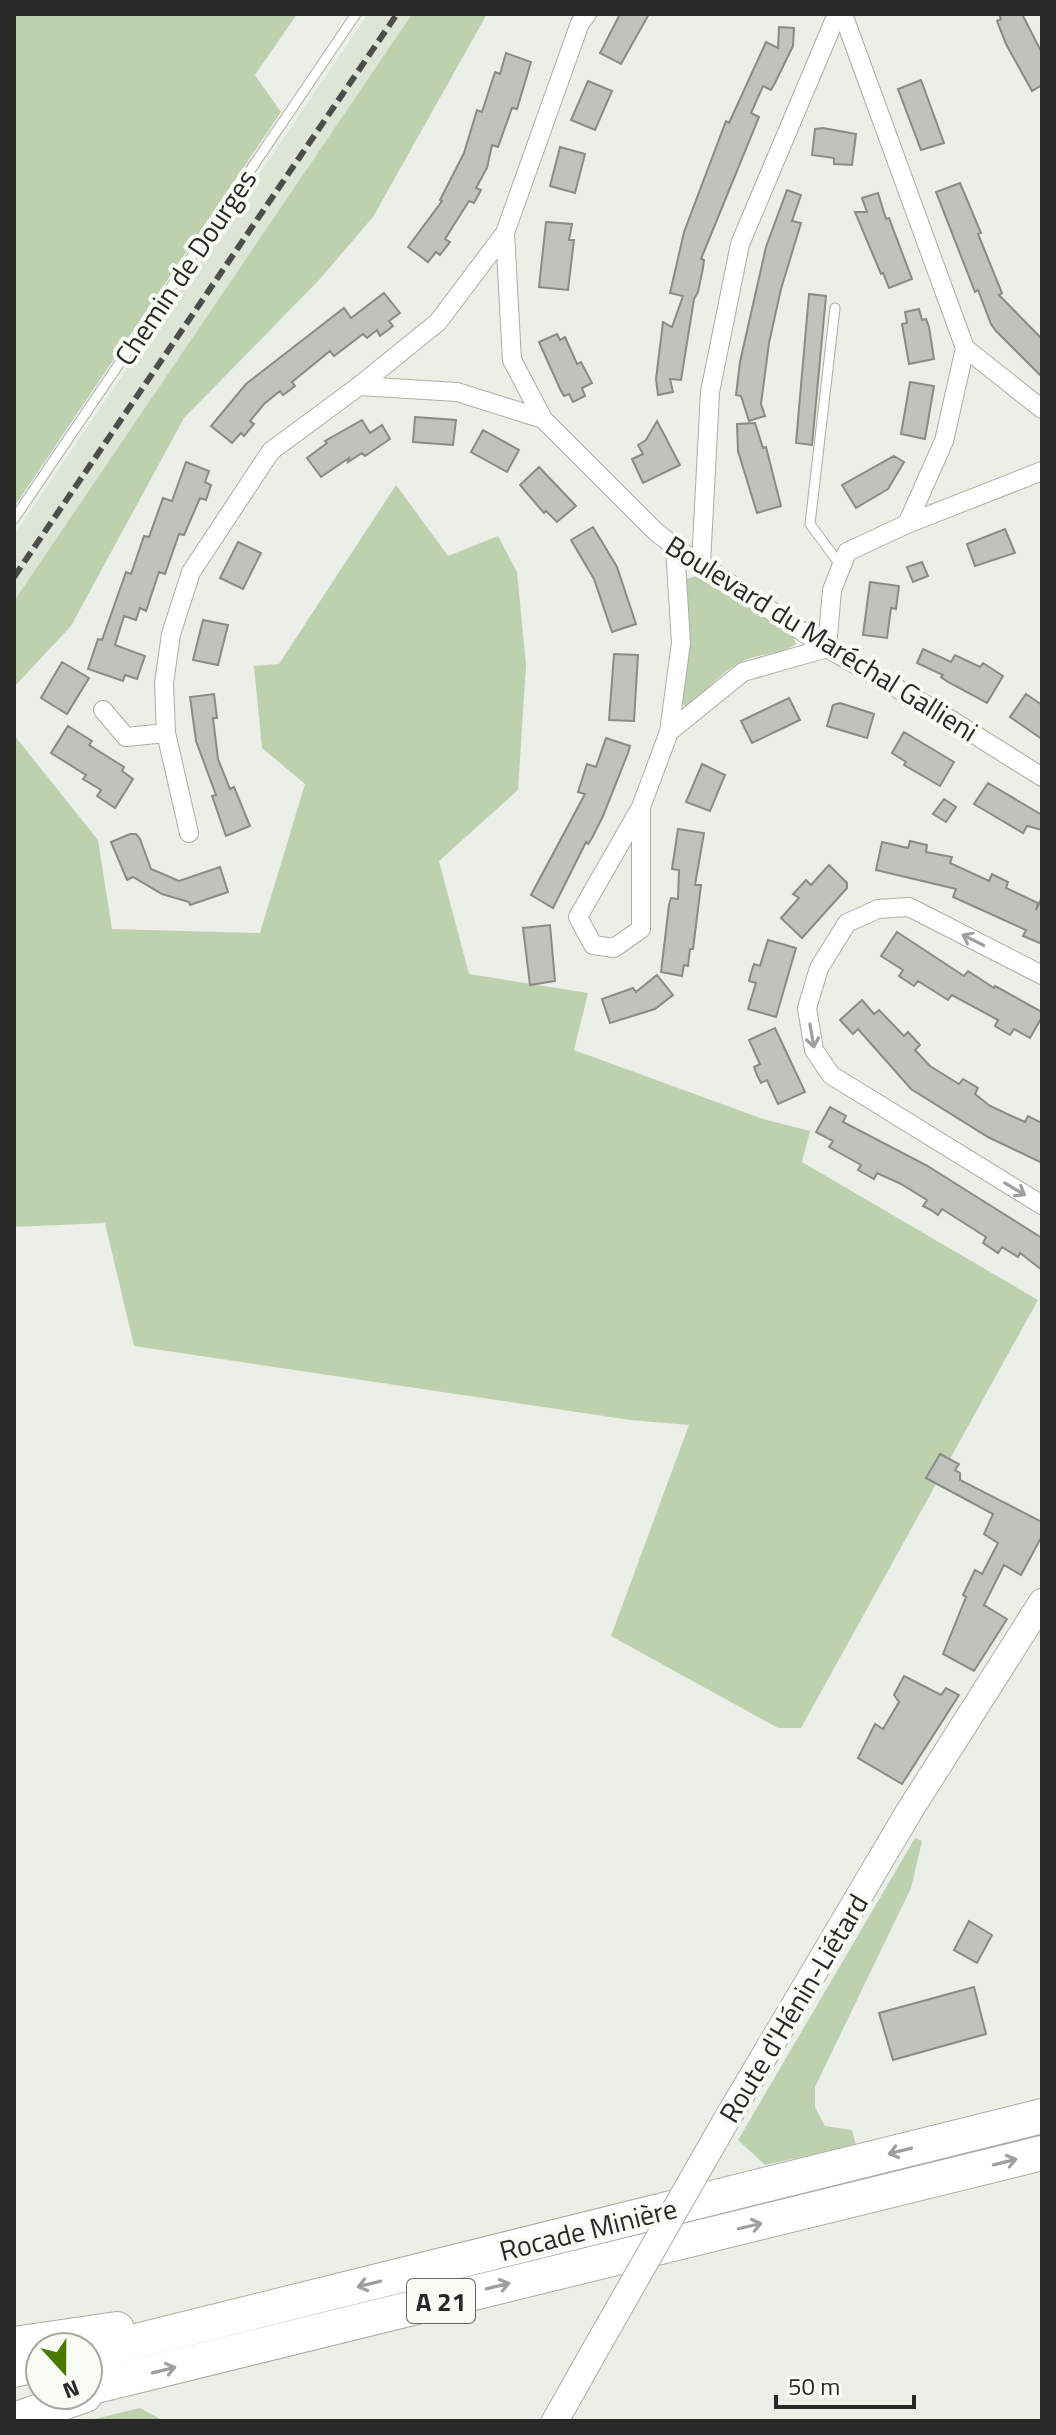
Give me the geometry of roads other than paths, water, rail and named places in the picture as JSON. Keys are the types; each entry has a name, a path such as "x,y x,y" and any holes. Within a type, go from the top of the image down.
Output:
{"highway":[{"name":"Rocade Minière","path":"104,2349 1042,2116"},
{"name":"Rocade Minière","path":"104,2388 1042,2153"},
{"path":"14,2344 100,2333 197,2312 244,2316"},
{"name":"Rocade Minière","path":"14,2420 38,2411"}],"main road":[{"name":"Route d'Hénin-Liétard","path":"555,2421 724,2124 910,1810 1042,1602"}],"street":[{"path":"189,833 166,733 164,683 171,634 191,572 271,451 438,322 505,233 580,23 587,14"},
{"path":"701,564 710,392 740,244 837,14"},
{"path":"843,14 965,348 1042,409"},
{"path":"505,233 512,360 543,419"},
{"path":"907,524 944,441 965,348"},
{"path":"359,386 457,392 543,419"},
{"name":"Boulevard du Maréchal Gallieni","path":"543,419 655,531 675,547 827,648 945,716 1042,777"},
{"path":"669,732 743,672 827,648 832,590 847,552 907,524 1042,471"},
{"path":"641,807 641,929 614,948 593,945 578,917 641,807 669,732 681,643 675,547"},
{"path":"103,710 126,737 166,733"},
{"path":"1042,975 909,907 878,909 847,923 819,968 807,1008 814,1050 831,1075 1042,1205"}],"lane":[{"name":"Chemin de Dourges","path":"14,519 356,14"},
{"path":"835,308 810,524 841,566"}],"railway":[{"path":"14,577 397,14"}]}
